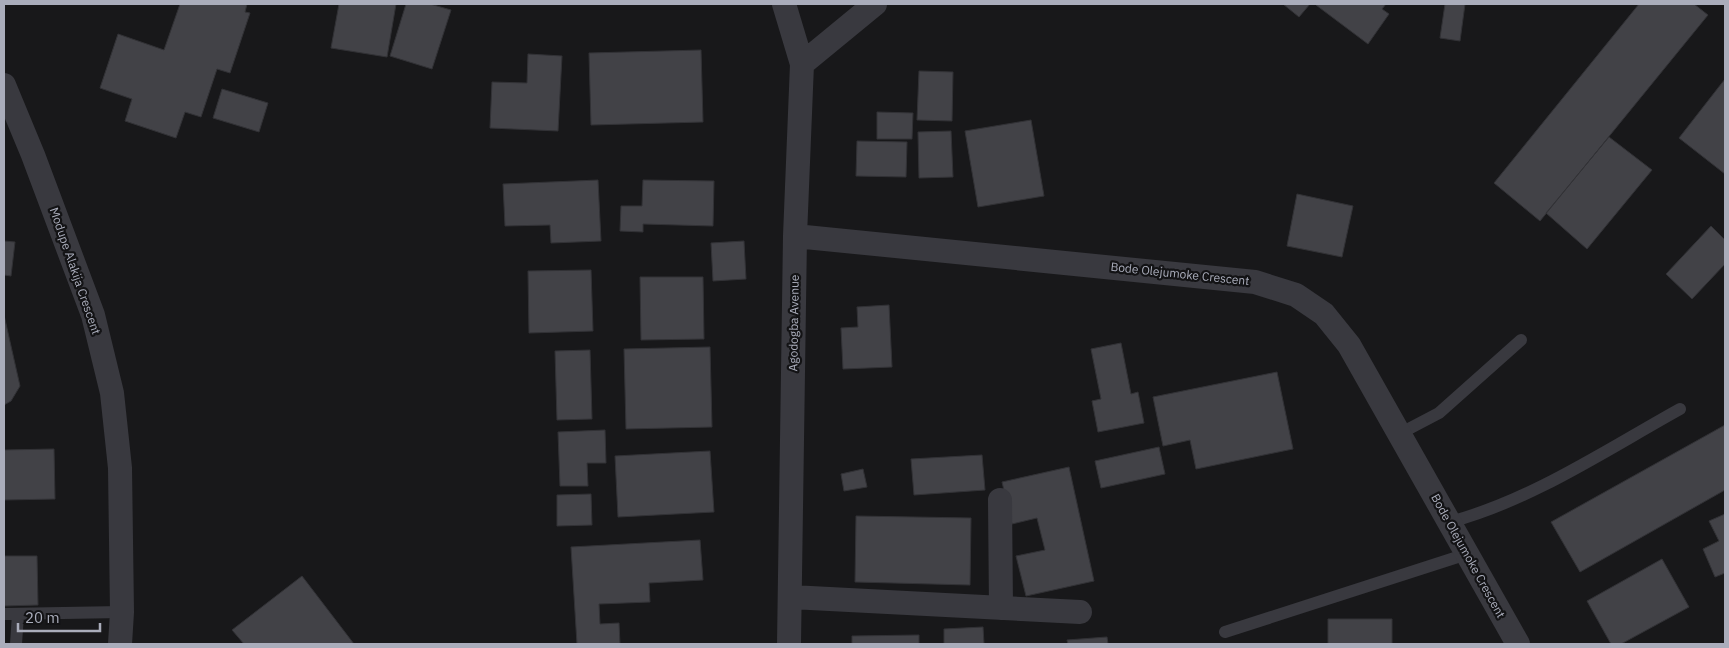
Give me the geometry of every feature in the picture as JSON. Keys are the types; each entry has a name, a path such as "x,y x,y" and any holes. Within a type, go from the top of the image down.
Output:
{"street":[{"name":"Agodogba Avenue","path":"784,4 802,64 795,236 789,644"},
{"path":"802,64 874,4"},
{"name":"Modupe Alakija Crescent","path":"6,94 34,154 93,315 112,393 120,468 122,612 120,644"},
{"name":"Bode Olejumoke Crescent","path":"795,236 1255,282 1296,295 1324,314 1349,345 1518,644"},
{"path":"1000,500 1001,608"},
{"path":"791,596 1080,612"}],"lane":[{"path":"1399,434 1439,413 1521,340"},
{"path":"1450,522 1482,513 1536,489 1680,410"},
{"path":"1225,632 1467,554"},
{"path":"4,614 122,612"},
{"path":"16,644 18,614"}],"building":[{"path":"180,4 247,4 245,12 250,13 230,73 217,69 201,117 185,112 176,138 125,121 132,99 100,88 118,34 164,50"},
{"path":"339,4 396,4 387,57 331,48"},
{"path":"406,4 430,4 451,10 432,69 390,56"},
{"path":"1283,4 1310,4 1299,17"},
{"path":"1386,4 1382,9 1389,14 1368,44 1316,5"},
{"path":"1445,4 1465,4 1460,41 1440,38"},
{"path":"1639,4 1694,4 1708,15 1540,221 1494,183"},
{"path":"701,50 703,122 591,125 589,53"},
{"path":"528,54 562,56 558,131 490,128 492,82 527,83"},
{"path":"919,71 953,72 952,121 917,120"},
{"path":"1725,79 1725,174 1679,138"},
{"path":"222,89 268,103 259,132 213,118"},
{"path":"877,112 913,113 912,139 877,139"},
{"path":"1031,120 1044,196 978,207 965,131"},
{"path":"951,131 953,177 919,178 918,132"},
{"path":"1609,137 1652,170 1587,249 1546,213"},
{"path":"857,141 907,142 906,177 856,176"},
{"path":"598,180 601,241 551,243 550,225 505,226 503,184"},
{"path":"643,180 714,181 713,226 643,224 643,232 620,231 621,206 642,206"},
{"path":"1297,194 1353,206 1342,257 1287,246"},
{"path":"1711,226 1725,240 1725,264 1692,299 1666,274"},
{"path":"4,241 15,242 11,276 4,275"},
{"path":"744,241 746,279 713,281 711,243"},
{"path":"591,270 593,331 529,333 528,271"},
{"path":"640,277 703,277 704,339 641,340"},
{"path":"889,305 892,367 843,369 841,328 858,327 857,307"},
{"path":"4,315 20,386 11,401 4,405"},
{"path":"1121,343 1131,394 1138,392 1144,423 1098,432 1092,401 1101,399 1091,349"},
{"path":"710,347 712,427 626,429 624,349"},
{"path":"590,350 592,419 557,420 555,351"},
{"path":"1277,372 1293,449 1196,469 1190,440 1163,446 1153,397"},
{"path":"1725,425 1725,490 1580,572 1551,522"},
{"path":"605,430 606,463 587,463 588,486 560,486 558,432"},
{"path":"1159,447 1165,474 1101,488 1095,461"},
{"path":"54,449 55,499 4,500 4,450"},
{"path":"710,451 714,512 618,517 615,456"},
{"path":"982,455 985,490 914,495 911,459"},
{"path":"1069,467 1094,581 1026,596 1016,556 1045,550 1037,518 1012,524 1002,482"},
{"path":"863,469 867,487 844,491 841,474"},
{"path":"591,494 592,525 557,526 557,495"},
{"path":"1725,514 1725,573 1715,577 1703,549 1719,541 1709,521"},
{"path":"856,516 971,518 970,585 855,582"},
{"path":"700,540 703,580 649,583 650,602 599,604 600,624 619,623 620,644 577,644 571,547"},
{"path":"4,556 37,556 38,605 4,606"},
{"path":"1662,559 1689,607 1621,644 1611,644 1587,601"},
{"path":"302,576 354,644 244,644 232,630"},
{"path":"1328,619 1392,619 1392,644 1328,644"},
{"path":"983,627 984,644 944,644 944,629"},
{"path":"919,635 919,644 852,644 852,636"},
{"path":"1107,637 1108,644 1068,644 1067,640"}]}
